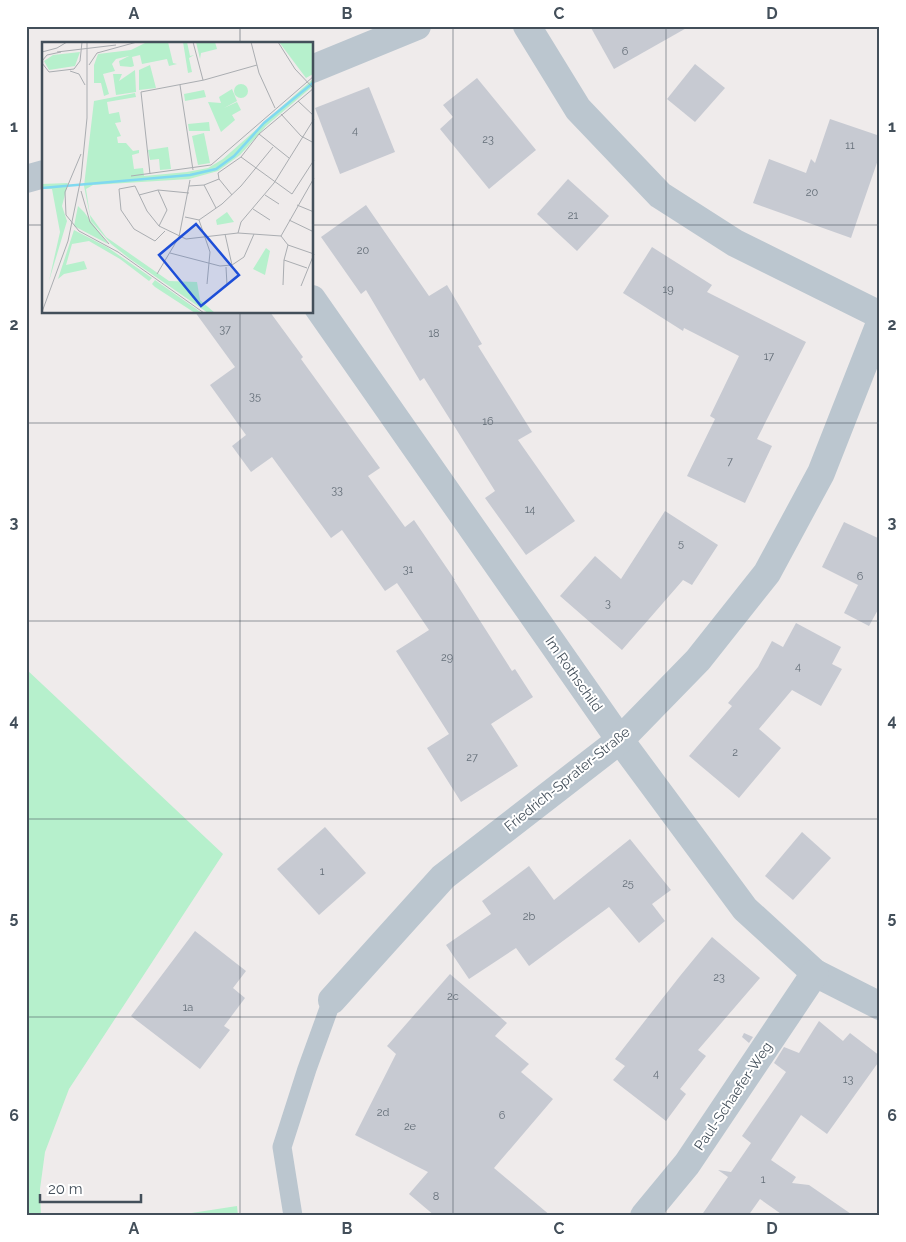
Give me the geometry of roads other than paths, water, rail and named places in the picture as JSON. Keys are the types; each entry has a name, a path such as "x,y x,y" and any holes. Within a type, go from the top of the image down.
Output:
{"street":[{"path":"314,68 417,26"},
{"path":"527,26 578,109 660,195 735,243 880,315"},
{"path":"26,179 42,175"},
{"name":"Im Rothschild","path":"314,302 620,740 745,909 815,973 880,1006"},
{"name":"Friedrich-Sprater-Straße","path":"332,1000 443,877 620,740 698,660 767,573 822,473 880,323"},
{"name":"Paul-Schaefer-Weg","path":"644,1216 687,1164 815,973"}],"lane":[{"path":"294,1216 282,1147 332,1000"}]}
